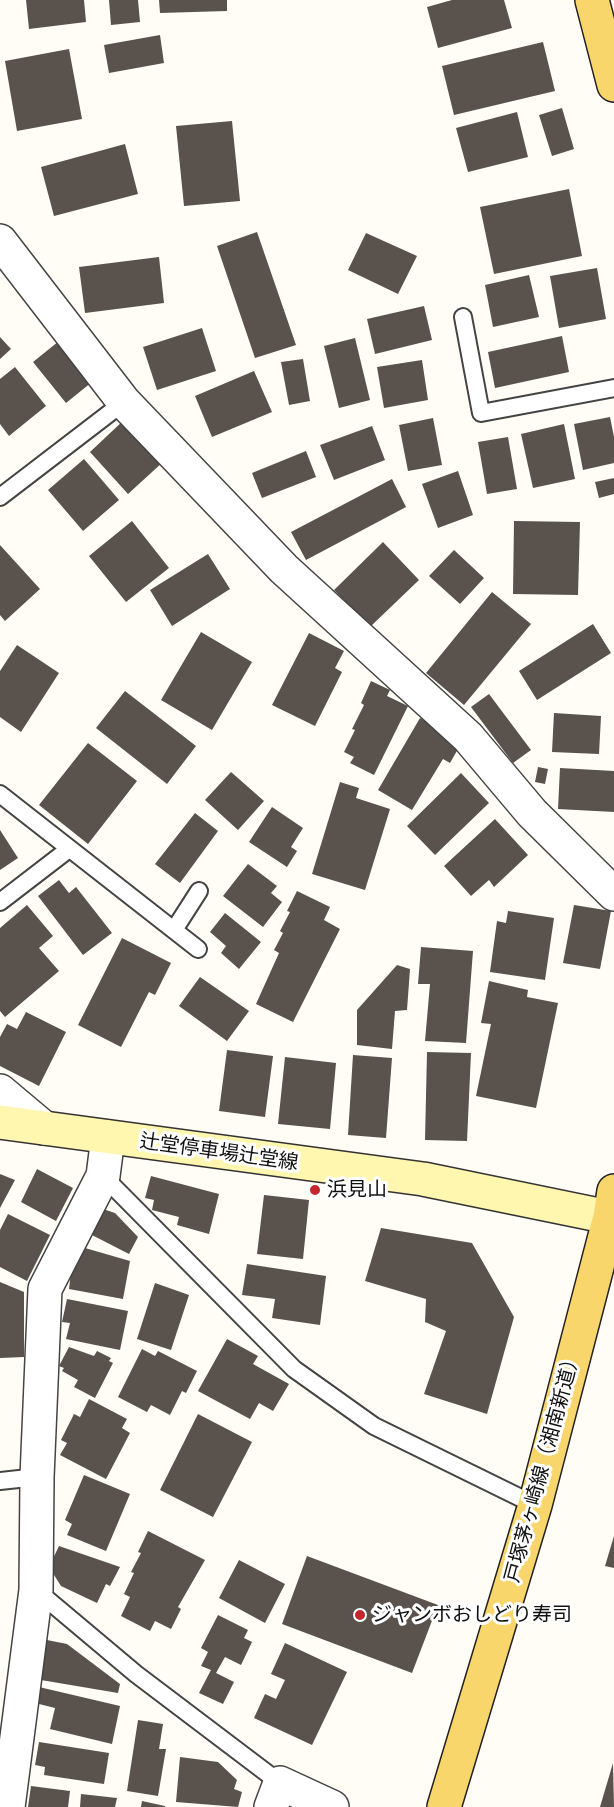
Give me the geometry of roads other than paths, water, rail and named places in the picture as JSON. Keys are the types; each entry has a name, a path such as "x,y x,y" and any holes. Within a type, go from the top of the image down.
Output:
{"main road":[{"path":"592,0 612,70"},
{"name":"辻堂停車場辻堂線","path":"0,1122 423,1179 613,1209"},
{"name":"戸塚茅ヶ崎線（湘南新道）","path":"444,1807 535,1505 613,1209"}],"street":[{"path":"0,241 124,402 284,569 468,737 532,813 614,894"},
{"path":"0,1091 44,1128"},
{"path":"8,1807 36,1590 37,1477 45,1289 103,1176 108,1137"},
{"path":"276,1795 332,1807"}],"lane":[{"path":"463,317 481,413 614,388"},
{"path":"0,497 124,402"},
{"path":"0,795 198,949"},
{"path":"0,902 69,849"},
{"path":"174,930 199,891"},
{"path":"103,1176 294,1369 374,1426 535,1505"},
{"path":"0,1481 37,1477"},
{"path":"36,1590 276,1795"}],"place":[{"name":"浜見山","path":"315,1190"},
{"name":"ジャンボおしどり寿司","path":"360,1615"}]}
